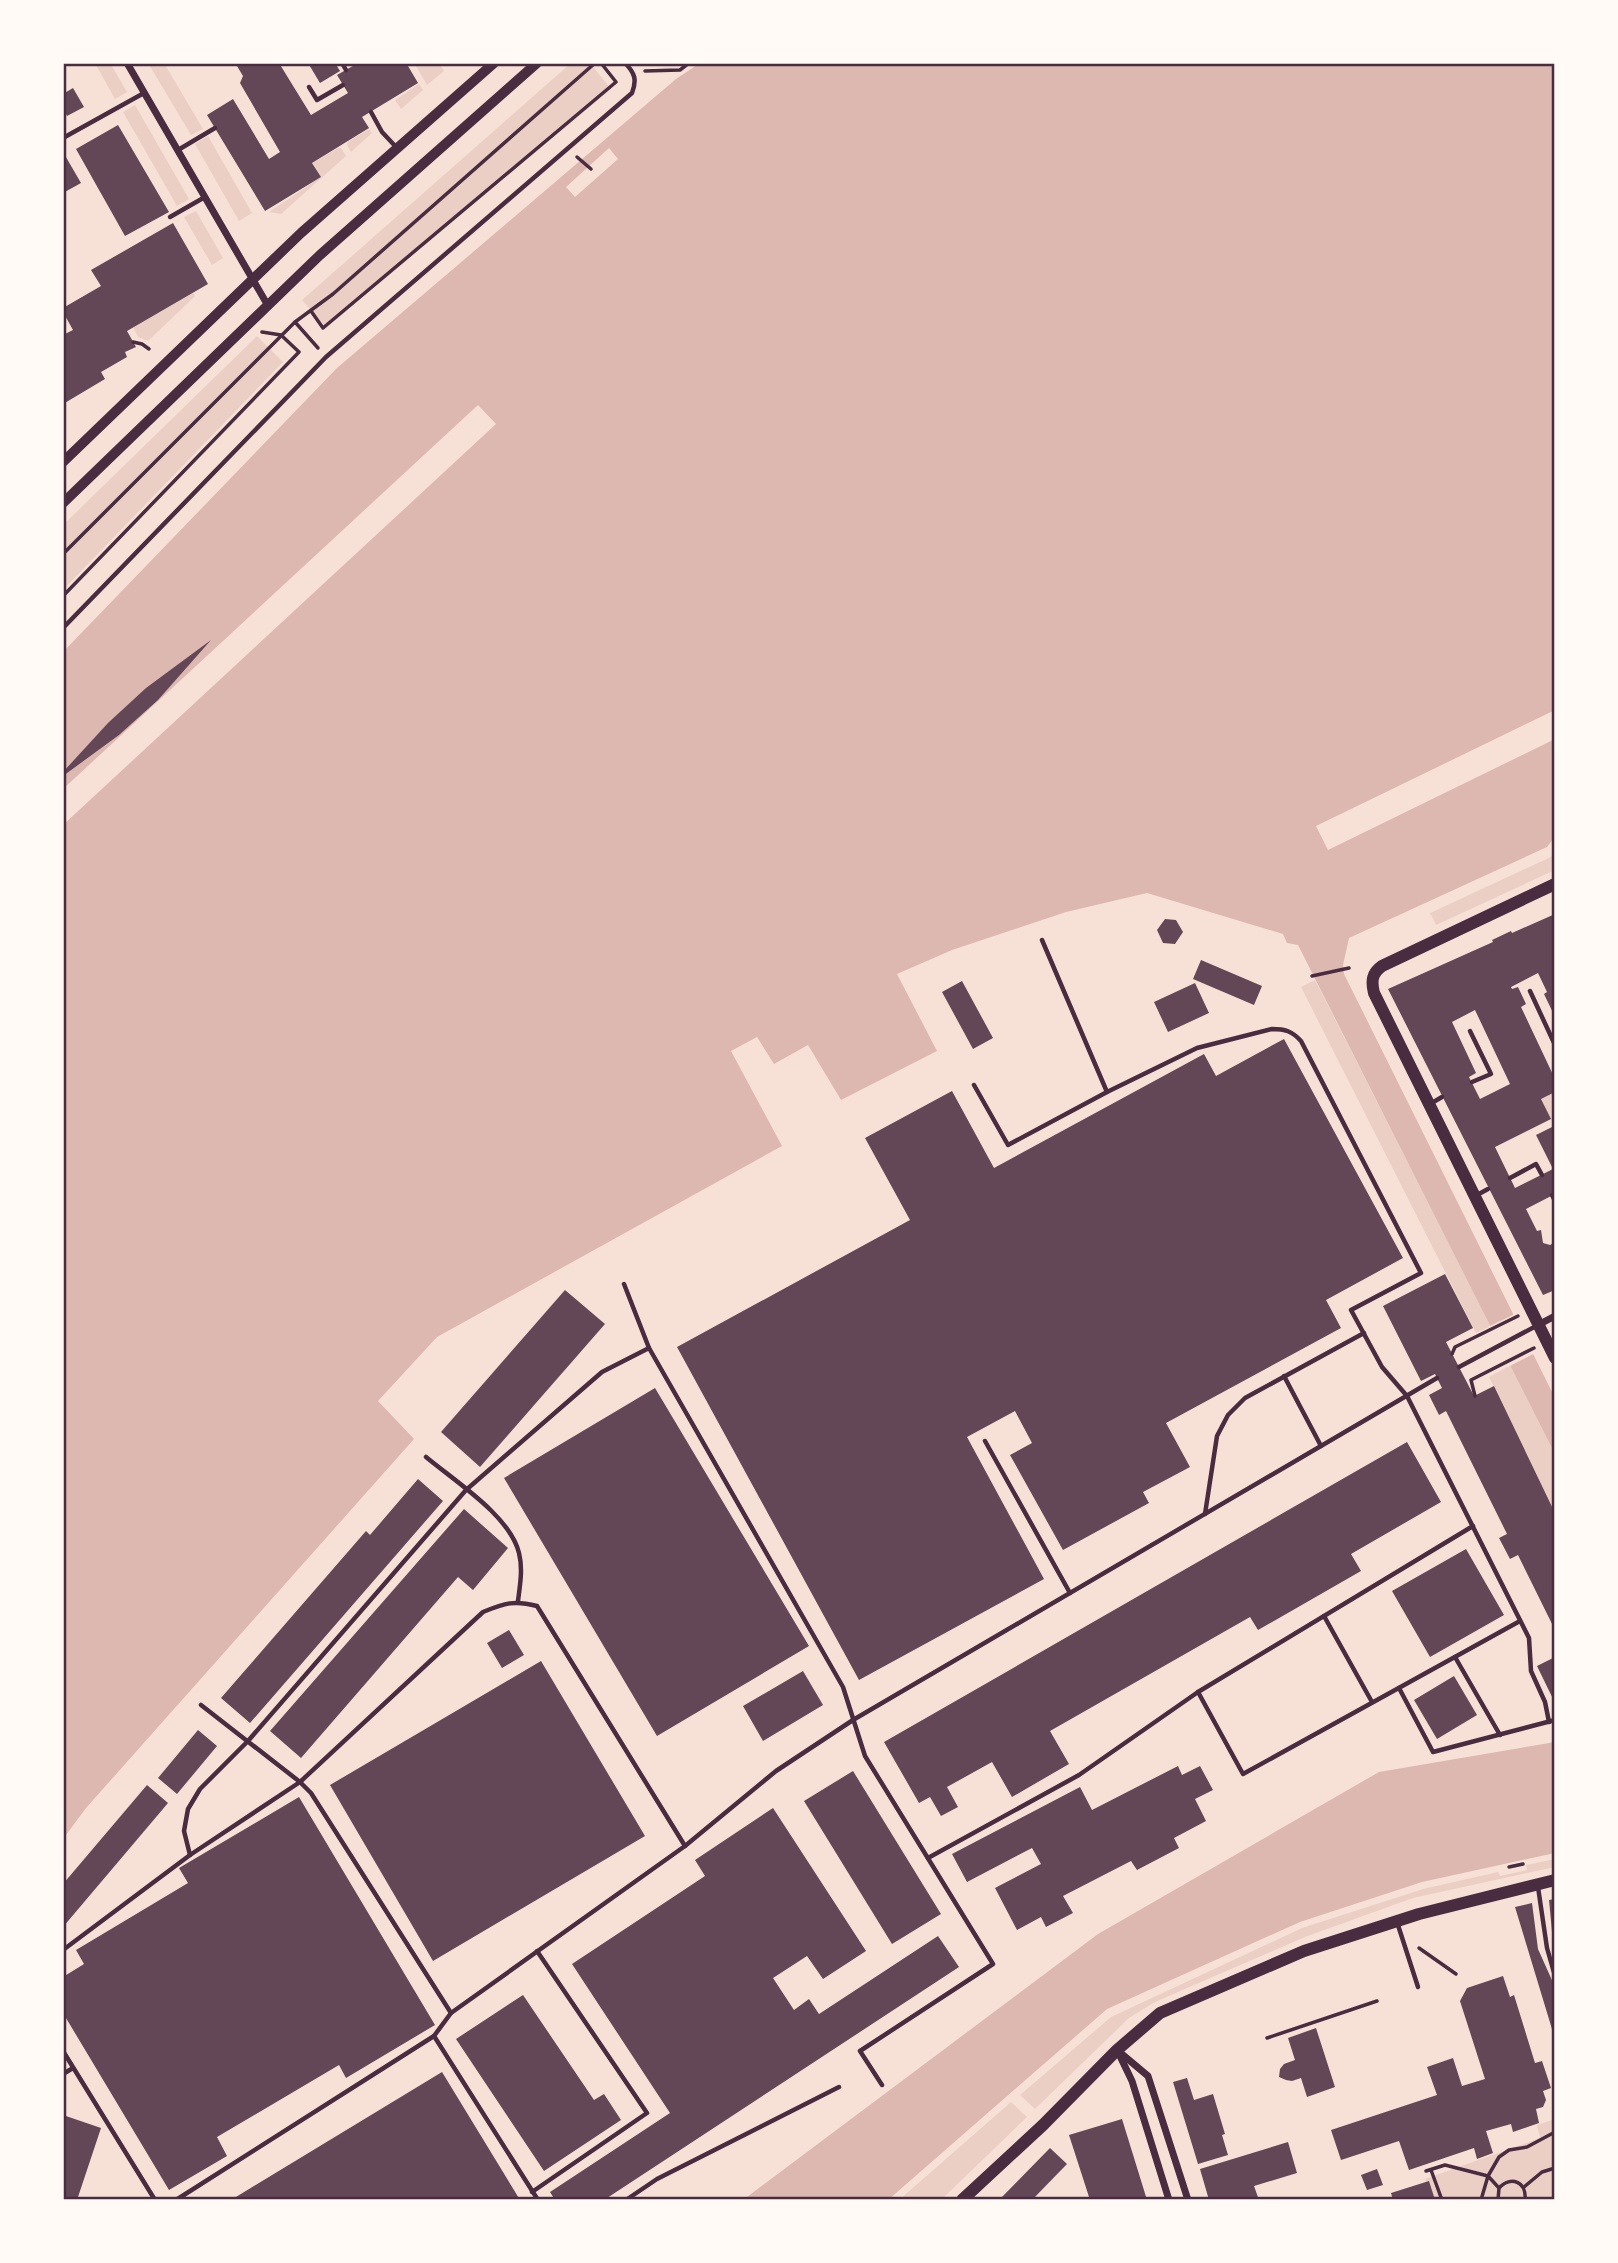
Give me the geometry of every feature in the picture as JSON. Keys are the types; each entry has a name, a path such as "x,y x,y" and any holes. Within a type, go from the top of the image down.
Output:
{"main road":[{"path":"1555,884 1382,965 1375,971 1372,981 1374,993 1555,1358"},
{"path":"962,2200 1043,2125 1117,2050 1160,2013 1304,1951 1396,1922 1555,1880"}],"street":[{"path":"127,63 267,304"},
{"path":"63,462 252,279 494,63"},
{"path":"63,503 267,304 537,63"},
{"path":"1538,1325 1555,1316"},
{"path":"1117,2050 1132,2081 1170,2200"},
{"path":"1117,2050 1148,2076 1188,2200"}],"lane":[{"path":"342,63 346,70"},
{"path":"63,628 326,357 632,93 636,83 633,71 625,63"},
{"path":"309,87 317,100 343,85"},
{"path":"63,138 145,93"},
{"path":"371,112 397,148"},
{"path":"178,150 215,128"},
{"path":"170,218 205,197"},
{"path":"1042,940 1107,1092"},
{"path":"1530,991 1555,1045"},
{"path":"974,1085 1009,1145 1107,1092 1197,1048 1272,1030 1285,1030 1295,1034 1301,1041 1421,1273 1351,1310 1382,1367 1407,1396 1529,1638 1531,1671 1552,1721 1433,1752 1399,1688"},
{"path":"1470,1031 1490,1074 1472,1082"},
{"path":"1429,1105 1442,1097"},
{"path":"1510,1178 1536,1164 1542,1175"},
{"path":"1474,1196 1488,1189"},
{"path":"624,1284 649,1348 843,1687 864,1756 993,1964 860,2051 882,2085"},
{"path":"1459,1367 1538,1325"},
{"path":"1205,1514 1217,1436 1228,1415 1245,1398 1364,1333"},
{"path":"190,1855 184,1831 188,1809 200,1789 248,1741 466,1490 602,1372 649,1348"},
{"path":"1284,1377 1321,1446"},
{"path":"176,2200 434,2036 451,2013 685,1846 776,1771 853,1720 1437,1378"},
{"path":"985,1441 1070,1593"},
{"path":"426,1458 500,1519 512,1533 521,1569 519,1601"},
{"path":"928,1858 1079,1775 1198,1692 1473,1526"},
{"path":"63,1950 190,1855 300,1782 483,1612 519,1601 537,1606 685,1846"},
{"path":"1324,1616 1372,1702"},
{"path":"1198,1692 1244,1774 1520,1621"},
{"path":"1455,1657 1500,1735"},
{"path":"201,1705 311,1793 451,2013"},
{"path":"1537,1883 1547,1948 1555,1976"},
{"path":"1396,1922 1418,1987"},
{"path":"532,2192 647,2113 537,1951"},
{"path":"434,2036 538,2200"},
{"path":"63,2051 155,2200"},
{"path":"63,2074 74,2068"},
{"path":"626,2200 657,2179 839,2087"}],"path":[{"path":"63,554 295,322 311,311 595,63"},
{"path":"311,311 323,328 616,82 601,63"},
{"path":"633,71 680,70 689,63"},
{"path":"578,157 590,169"},
{"path":"295,322 314,344"},
{"path":"63,596 299,352 281,335 260,332"},
{"path":"133,342 149,349"},
{"path":"1312,976 1349,968"},
{"path":"1452,1354 1455,1347 1517,1317"},
{"path":"1475,1396 1471,1380 1533,1349"},
{"path":"1509,1867 1523,1864"},
{"path":"1417,1941 1419,1949 1456,1975"},
{"path":"1267,2038 1377,2001"},
{"path":"1481,2200 1488,2176 1499,2157 1508,2150 1527,2147 1555,2132"},
{"path":"1442,2200 1429,2171 1446,2165 1488,2176 1499,2188"},
{"path":"1524,2188 1542,2172 1555,2168"},
{"path":"1498,2200 1499,2188 1511,2180 1520,2183 1524,2188 1525,2200"}],"shaded area":[{"path":"95,63 110,63 127,92 115,99"},
{"path":"148,63 164,63 203,129 191,135"},
{"path":"420,63 439,63 444,71 427,85 416,66"},
{"path":"571,63 590,63 611,89 326,327 302,300"},
{"path":"700,63 1555,63 1555,831 1547,847 1349,938 1343,965 1344,974 1555,1398 1555,1454 1298,945 1287,943 1283,934 1147,893 1066,912 952,950 897,974 937,1051 841,1100 808,1045 774,1064 757,1037 731,1051 782,1146 437,1337 378,1401 414,1439 86,1808 63,1839 63,652 337,368 676,79"},
{"path":"419,84 423,90 401,109 395,100"},
{"path":"135,105 189,199 177,206 123,112"},
{"path":"369,129 372,133 351,152 348,142"},
{"path":"208,136 252,213 239,221 195,144"},
{"path":"341,148 346,156 281,214 269,212 321,177 313,163"},
{"path":"196,211 223,258 212,265 184,217"},
{"path":"193,293 195,296 148,341 138,337 133,327"},
{"path":"257,336 283,362 63,590 63,525"},
{"path":"1555,855 1555,870 1436,925 1430,913"},
{"path":"1315,980 1491,1326 1476,1333 1301,987"},
{"path":"1555,1092 1555,1128 1541,1099"},
{"path":"1511,1365 1555,1454 1555,1513 1489,1377"},
{"path":"1555,1742 1555,1853 1422,1882 1300,1922 1107,2009 888,2200 743,2200 1098,1934 1379,1772"},
{"path":"1555,1859 1555,1867 1413,1898 1305,1937 1155,2002 1129,2018 1035,2109 1020,2095 1111,2017 1302,1928 1423,1889 1498,1872 1500,1876 1527,1870 1526,1865"},
{"path":"1011,2102 1027,2117 941,2200 899,2200"},
{"path":"1555,2119 1555,2200 1434,2200 1425,2179 1540,2138 1537,2125"}],"pier":[{"path":"609,148 618,159 575,197 566,187"},
{"path":"478,405 496,424 63,825 63,789"},
{"path":"1555,710 1555,739 1328,850 1316,826"},
{"path":"1515,1314 1535,1353 1508,1367 1488,1327"}],"building":[{"path":"242,63 279,63 311,115 348,93 337,75 358,63 414,63 408,66 418,83 362,117 369,128 312,163 321,177 265,211 207,115 233,99 269,159 280,152 240,83 243,76 237,66"},
{"path":"308,63 335,63 340,71 320,83"},
{"path":"73,88 84,107 67,116 63,108 63,94"},
{"path":"118,125 169,212 125,236 76,149"},
{"path":"63,152 81,183 63,193"},
{"path":"173,223 208,284 127,331 136,347 125,352 127,357 101,372 105,379 63,404 63,335 73,330 63,308 101,286 91,270"},
{"path":"211,640 158,700 119,735 63,776 63,772 108,723 146,688"},
{"path":"1555,914 1555,1017 1538,973 1511,987 1518,987 1526,1004 1521,1007 1555,1079 1555,1092 1541,1099 1551,1119 1495,1147 1515,1188 1553,1169 1536,1135 1554,1126 1555,1128 1555,1194 1526,1209 1537,1231 1541,1230 1543,1243 1550,1245 1555,1242 1555,1290 1543,1295 1388,989 1493,942 1492,940 1511,931 1512,933","holes":["1475,1010 1510,1084 1480,1099 1469,1077 1476,1073 1452,1022"]},
{"path":"1165,919 1176,920 1183,932 1175,944 1163,943 1157,930"},
{"path":"1201,960 1262,986 1254,1005 1193,979"},
{"path":"962,981 993,1038 973,1049 942,992"},
{"path":"1195,983 1209,1013 1168,1032 1154,1002"},
{"path":"1284,1039 1403,1258 1326,1300 1341,1328 1166,1423 1190,1467 1143,1492 1149,1503 1063,1550 1010,1455 1032,1443 1015,1411 967,1437 1044,1579 859,1680 677,1347 910,1220 865,1138 952,1091 994,1168 1204,1054 1216,1076"},
{"path":"1445,1274 1473,1328 1446,1342 1474,1396 1494,1386 1555,1513 1555,1630 1518,1555 1510,1559 1499,1538 1507,1534 1446,1411 1439,1415 1429,1395 1442,1388 1435,1374 1421,1381 1383,1306"},
{"path":"565,1290 605,1324 480,1467 441,1432"},
{"path":"655,1388 809,1646 657,1736 504,1478"},
{"path":"1407,1442 1441,1502 1351,1554 1361,1571 1258,1630 1250,1617 1050,1731 1069,1764 1012,1797 992,1762 947,1787 958,1807 941,1816 930,1797 919,1803 884,1742"},
{"path":"418,1479 443,1501 250,1723 221,1698 366,1531 370,1535"},
{"path":"464,1509 508,1548 473,1590 458,1577 301,1758 270,1731"},
{"path":"1466,1549 1504,1615 1430,1657 1392,1591"},
{"path":"509,1630 524,1655 502,1668 487,1643"},
{"path":"1555,1657 1555,1703 1537,1666"},
{"path":"541,1661 645,1836 433,1961 330,1785"},
{"path":"803,1671 823,1705 763,1741 743,1706"},
{"path":"1454,1676 1477,1715 1437,1739 1414,1700"},
{"path":"198,1730 217,1746 177,1794 158,1778"},
{"path":"1178,1766 1182,1775 1200,1766 1213,1790 1195,1799 1206,1821 1174,1838 1179,1848 1137,1870 1131,1861 1063,1896 1073,1913 1046,1927 1041,1917 1017,1930 995,1888 1041,1864 1032,1848 967,1882 952,1854 1080,1787 1092,1810"},
{"path":"853,1771 941,1914 892,1944 804,1801"},
{"path":"147,1785 168,1803 63,1927 63,1884"},
{"path":"299,1797 435,2025 346,2078 339,2065 217,2137 227,2156 169,2190 63,2013 63,1977 84,1964 76,1950 188,1883 179,1868"},
{"path":"773,1808 866,1951 823,1979 807,1956 773,1978 794,2010 809,1999 819,2014 938,1936 959,1967 604,2200 555,2200 550,2192 670,2113 572,1964 705,1876 695,1860"},
{"path":"1555,1899 1555,1942 1553,1942 1549,1900"},
{"path":"1532,1903 1538,1949 1555,1987 1555,2039 1515,1907"},
{"path":"1503,1976 1510,1997 1514,1995 1535,2063 1542,2061 1551,2088 1543,2091 1546,2100 1543,2107 1536,2109 1539,2123 1513,2132 1511,2124 1486,2131 1493,2153 1477,2159 1474,2148 1409,2170 1399,2141 1341,2160 1331,2130 1437,2095 1427,2067 1453,2058 1462,2086 1485,2079 1460,2001 1467,1988"},
{"path":"523,1995 594,2100 604,2094 621,2120 544,2171 456,2039"},
{"path":"1316,2028 1335,2087 1307,2097 1301,2078 1292,2081 1279,2077 1280,2069 1284,2064 1295,2060 1288,2038"},
{"path":"442,2072 520,2200 231,2200"},
{"path":"1187,2078 1194,2100 1213,2094 1225,2134 1222,2135 1228,2155 1198,2164 1173,2082"},
{"path":"63,2115 101,2128 77,2200 63,2198"},
{"path":"1122,2119 1147,2200 1090,2200 1069,2135"},
{"path":"1288,2142 1297,2173 1254,2186 1259,2200 1209,2200 1200,2169"},
{"path":"1050,2148 1067,2164 1032,2200 999,2200"},
{"path":"1377,2169 1383,2185 1367,2190 1361,2175"},
{"path":"1429,2181 1435,2200 1393,2200 1391,2193"}]}
